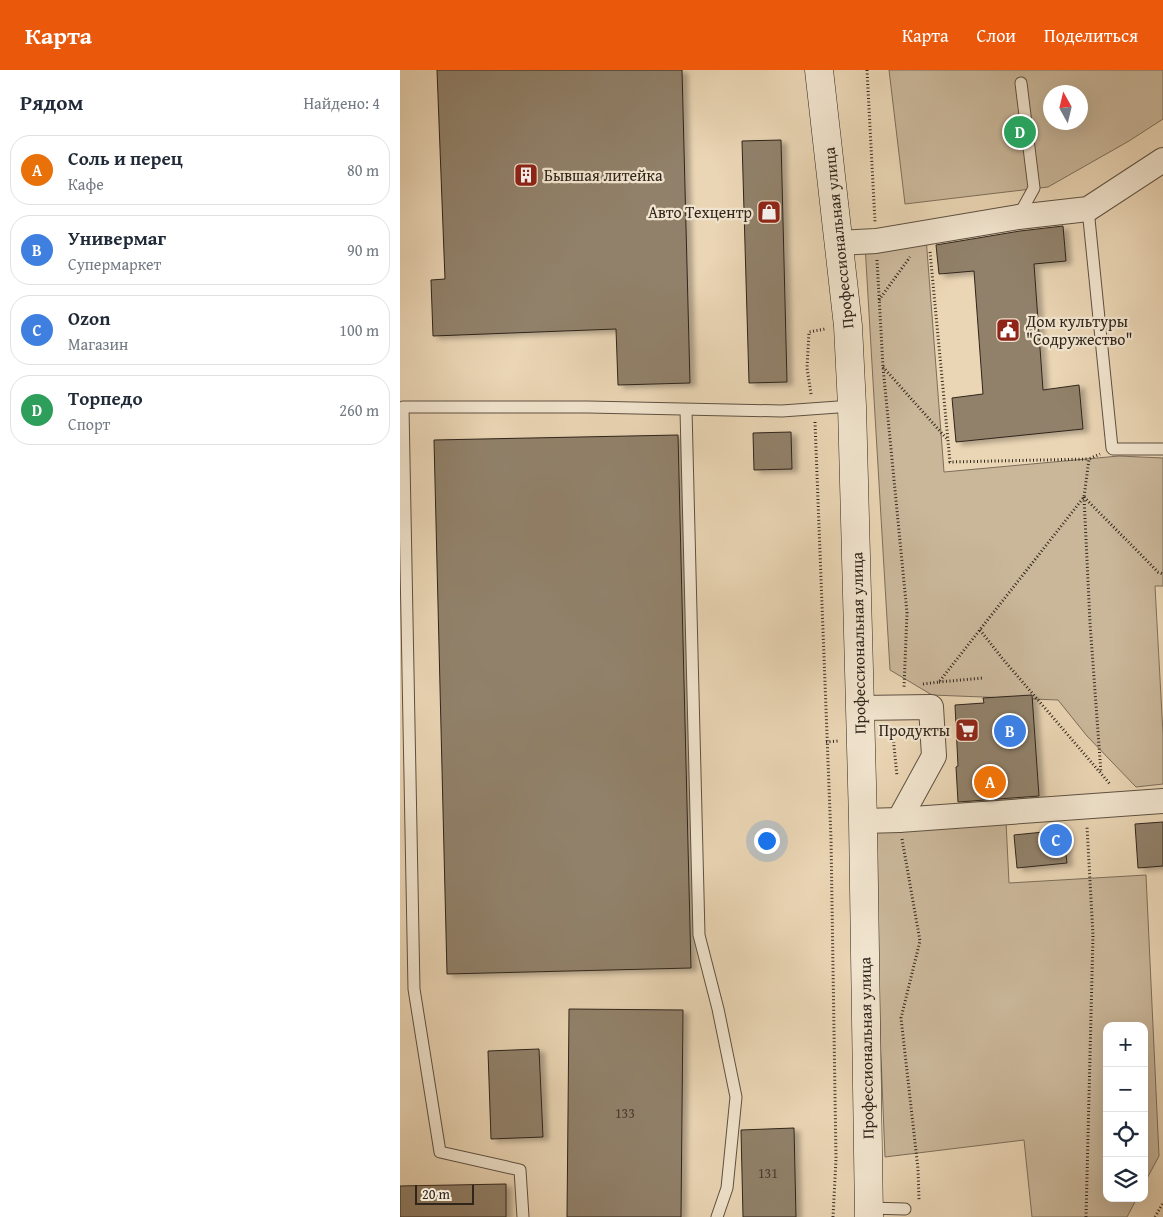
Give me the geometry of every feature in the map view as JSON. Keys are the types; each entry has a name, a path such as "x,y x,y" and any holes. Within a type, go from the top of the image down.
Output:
{"main road":[{"name":"Профессиональная улица","path":"819,70 848,326 852,406 863,821 869,1212"}],"street":[{"path":"838,243 876,241 1018,217 1088,209 1163,160"},
{"path":"860,708 902,697 931,707 934,756 899,820"},
{"path":"863,821 1163,801"}],"lane":[{"path":"1018,217 1034,188 1021,83"},
{"path":"1088,209 1112,448 1163,449"},
{"path":"523,1217 520,1170 440,1152 414,990 403,407 588,407 782,411 852,406"},
{"path":"686,410 699,935 718,1008 736,1097 727,1188 717,1217"},
{"path":"869,1212 905,1209"}],"path":[{"path":"867,70 883,367 907,613 902,697 893,736 898,779"},
{"path":"879,300 928,232"},
{"path":"928,232 950,462 1089,459 1112,448"},
{"path":"834,1217 836,1159 831,839 816,437 807,368 809,332 880,322"},
{"path":"883,367 948,439"},
{"path":"1089,459 1084,497 1090,623 1101,773"},
{"path":"1084,497 1158,572 1163,574"},
{"path":"939,682 1084,497"},
{"path":"980,630 1128,804"},
{"path":"921,684 983,678"},
{"path":"902,697 913,685"},
{"path":"1086,807 1093,935 1086,1217"},
{"path":"899,820 920,941 901,1018 918,1169 919,1207"},
{"path":"1155,1217 1163,1203"}],"shaded area":[{"path":"889,70 1163,70 1163,119 1129,141 1048,187 905,204"},
{"path":"926,237 944,472 1119,456 1163,458 1163,586 1155,586 1163,734 1163,784 1136,787 1087,736 1058,700 932,695 890,670 865,245"},
{"path":"1006,821 1009,883 1146,875 1159,1156 1148,1177 1148,1022 1103,1022 1103,1202 1135,1202 1127,1217 1032,1217 1024,1140 885,1157 872,832"}],"building":[{"name":"Бывшая литейка","path":"437,70 682,70 690,383 618,385 616,329 433,336 431,280 445,279"},
{"path":"781,140 787,382 749,383 742,141"},
{"name":"Дом культуры \"Содружество\"","path":"1063,226 1066,261 1034,264 1043,390 1079,385 1083,429 956,442 952,398 983,394 974,271 939,274 936,245"},
{"path":"791,432 792,469 754,470 753,433"},
{"path":"678,435 691,968 447,974 434,440"},
{"path":"1032,695 1039,796 958,802 955,705 984,703 983,698"},
{"path":"1163,822 1163,866 1138,868 1135,824"},
{"path":"1063,830 1067,863 1017,868 1014,835"},
{"path":"569,1009 683,1010 681,1217 567,1217"},
{"path":"539,1049 543,1137 491,1139 488,1051"},
{"path":"794,1128 796,1217 743,1217 741,1130"},
{"path":"506,1184 506,1217 400,1217 400,1186"}],"place":[{"name":"Торпедо","path":"1020,132"},
{"name":"Бывшая литейка","path":"526,175"},
{"name":"Авто Техцентр","path":"769,212"},
{"name":"Дом культуры \"Содружество\"","path":"1008,330"},
{"name":"Продукты","path":"967,730"},
{"name":"Универмаг","path":"1010,731"},
{"name":"Соль и перец","path":"990,782"},
{"name":"Ozon","path":"1056,840"}]}
